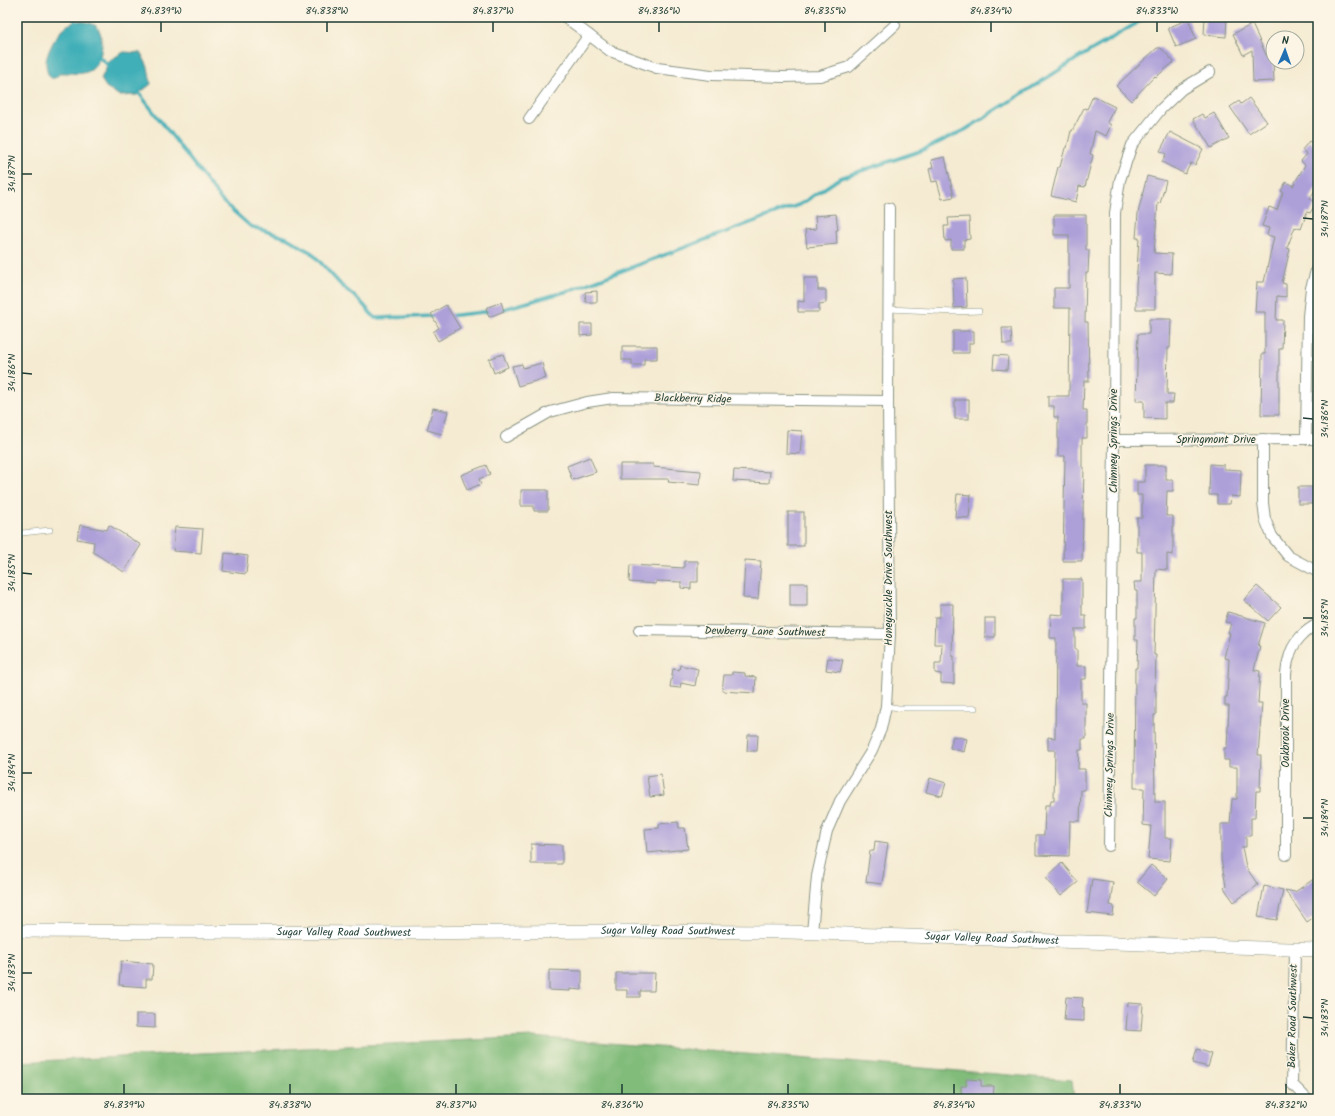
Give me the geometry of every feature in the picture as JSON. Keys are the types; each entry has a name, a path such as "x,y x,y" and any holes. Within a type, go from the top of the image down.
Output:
{"street":[{"path":"565,17 610,51 657,68 711,75 784,78 820,76 849,67 895,25"},
{"path":"529,119 589,35"},
{"name":"Chimney Springs Drive","path":"1109,846 1115,214 1120,180 1132,145 1161,109 1182,89 1210,72"},
{"name":"Honeysuckle Drive Southwest","path":"812,933 817,876 827,831 840,801 872,750 881,729 886,706 890,634 888,402 889,208"},
{"path":"1306,439 1308,316 1311,288 1318,264"},
{"name":"Blackberry Ridge","path":"506,437 550,412 587,402 613,398 888,402"},
{"path":"1263,439 1264,511 1265,519 1272,536 1288,556 1318,572"},
{"name":"Springmont Drive","path":"1114,440 1318,439"},
{"name":"Oakbrook Drive","path":"1286,855 1286,674 1289,656 1296,643 1302,635 1318,624"},
{"name":"Dewberry Lane Southwest","path":"639,630 890,634"},
{"name":"Sugar Valley Road Southwest","path":"17,931 397,933 616,931 812,933 1318,950"},
{"name":"Baker Road Southwest","path":"1295,950 1292,1084 1307,1099"}],"lane":[{"path":"888,309 955,312 979,311"},
{"path":"17,537 22,533 50,530"},
{"path":"886,706 898,708 975,708"}],"green space":[{"path":"533,1037 1072,1080 1074,1099 17,1099 17,1062"}],"water":[{"path":"79,21 93,24 100,32 102,50 98,61 88,72 60,73 57,77 51,78 47,70 46,62 51,46 66,26"},
{"path":"124,52 141,53 148,67 151,84 137,95 120,96 106,87 101,79 110,60"}],"building":[{"path":"1205,17 1227,17 1226,37 1204,35"},
{"path":"1188,19 1196,39 1176,47 1168,28"},
{"path":"1251,22 1265,52 1265,70 1274,70 1274,81 1253,82 1252,50 1243,55 1233,34 1251,25"},
{"path":"1157,48 1161,48 1174,62 1156,77 1155,76 1131,101 1116,86"},
{"path":"1093,96 1115,107 1107,122 1111,125 1106,136 1095,131 1090,154 1093,155 1085,187 1079,186 1076,202 1051,196 1058,167 1060,167 1065,148 1067,148 1071,131 1084,108 1087,109"},
{"path":"1249,98 1267,122 1249,134 1230,107 1239,101 1241,104"},
{"path":"1214,113 1229,138 1211,148 1193,119 1202,114 1205,118"},
{"path":"1170,132 1203,149 1195,165 1191,163 1185,174 1162,162 1166,154 1160,151"},
{"path":"1309,141 1318,148 1318,184 1310,199 1316,203 1310,213 1307,212 1301,229 1295,227 1287,248 1290,249 1282,283 1286,284 1286,297 1277,296 1276,320 1283,320 1282,349 1279,349 1279,415 1261,415 1262,354 1265,354 1265,312 1255,312 1257,282 1264,282 1274,237 1267,235 1269,228 1262,226 1269,207 1277,210 1283,192 1281,191 1286,182 1293,186 1305,165 1301,161 1307,154 1302,150"},
{"path":"945,157 954,197 942,199 937,181 932,182 929,169 933,168 931,160"},
{"path":"1147,176 1166,181 1160,204 1158,203 1154,253 1172,254 1171,274 1155,273 1155,309 1136,309 1139,238 1136,238 1138,213"},
{"path":"836,214 838,230 836,230 837,244 807,247 805,230 816,229 815,216"},
{"path":"1054,215 1086,215 1086,250 1089,250 1088,273 1086,273 1085,322 1088,322 1089,381 1084,381 1083,410 1087,410 1087,438 1082,438 1082,467 1084,467 1082,561 1063,561 1065,456 1058,456 1058,417 1054,417 1054,406 1048,406 1048,396 1069,396 1070,308 1054,308 1054,288 1069,288 1069,235 1054,235"},
{"path":"969,217 970,239 964,240 964,249 951,249 951,240 945,241 944,226 949,226 948,218"},
{"path":"804,278 818,278 818,290 826,290 826,303 819,304 819,312 798,312 798,301 804,302"},
{"path":"966,278 967,307 954,308 953,279"},
{"path":"597,291 597,302 586,302 585,292"},
{"path":"501,302 504,311 489,317 486,308"},
{"path":"446,305 460,328 438,341 433,332 439,328 431,314"},
{"path":"1149,319 1171,319 1170,348 1168,348 1167,394 1174,394 1173,403 1165,403 1165,419 1144,418 1144,401 1136,401 1138,334 1149,334"},
{"path":"580,324 592,324 592,335 580,336"},
{"path":"1002,328 1011,328 1012,344 1003,344"},
{"path":"953,331 974,331 974,343 969,343 969,353 953,353"},
{"path":"622,346 657,346 657,359 644,359 644,365 632,365 632,360 622,360"},
{"path":"503,354 508,367 494,373 489,359"},
{"path":"994,355 1008,356 1007,370 993,369"},
{"path":"542,363 546,378 518,386 512,366 522,364 523,368"},
{"path":"955,400 969,400 969,419 955,419"},
{"path":"433,408 448,411 442,434 427,430"},
{"path":"787,430 802,431 800,454 786,453"},
{"path":"590,457 596,472 572,480 567,466"},
{"path":"620,464 653,464 653,467 701,471 700,485 668,482 669,479 620,479"},
{"path":"1210,464 1224,465 1224,469 1241,470 1240,497 1231,496 1230,504 1217,504 1217,495 1209,495"},
{"path":"486,465 490,474 479,479 481,484 467,490 461,475"},
{"path":"1145,465 1166,465 1166,480 1173,480 1173,491 1167,491 1166,516 1173,516 1173,555 1167,554 1167,570 1156,569 1154,655 1156,655 1156,715 1154,715 1155,802 1165,802 1165,838 1172,838 1170,861 1148,859 1151,826 1143,825 1144,788 1134,788 1135,668 1137,668 1138,640 1135,640 1137,591 1135,591 1134,582 1142,582 1142,552 1137,552 1137,518 1142,518 1142,495 1137,495 1137,482 1145,482"},
{"path":"734,470 770,472 769,483 733,481"},
{"path":"1298,487 1318,487 1318,504 1298,504"},
{"path":"521,490 548,490 548,511 534,511 534,506 521,506"},
{"path":"957,494 971,495 969,518 955,517"},
{"path":"788,512 804,512 804,546 788,546"},
{"path":"80,525 107,530 109,525 141,545 124,572 93,552 94,542 77,539"},
{"path":"175,527 203,529 201,553 173,551"},
{"path":"225,553 248,556 246,574 223,571"},
{"path":"745,560 761,561 758,599 743,598"},
{"path":"684,561 698,561 698,582 691,582 691,589 681,588 681,582 656,581 656,584 629,582 630,565 684,568"},
{"path":"1063,579 1082,579 1082,615 1086,615 1086,629 1075,629 1077,666 1086,666 1086,679 1081,679 1081,703 1086,703 1086,739 1082,739 1082,750 1079,750 1078,769 1085,769 1085,790 1081,790 1080,821 1070,821 1069,856 1036,855 1036,835 1044,835 1045,805 1050,805 1051,800 1054,800 1055,750 1048,750 1048,737 1055,738 1056,638 1050,638 1051,614 1063,615"},
{"path":"790,583 807,583 807,606 790,606"},
{"path":"1257,586 1281,607 1268,621 1244,600"},
{"path":"940,604 953,604 952,656 954,656 954,684 941,683 941,674 935,673 935,663 941,663 942,644 934,644 935,617 940,617"},
{"path":"1228,612 1265,623 1258,646 1260,646 1254,670 1260,671 1258,703 1262,703 1258,755 1261,755 1260,791 1256,791 1255,818 1251,818 1251,836 1246,836 1246,847 1242,847 1246,867 1258,885 1234,902 1224,888 1226,886 1221,859 1221,824 1230,824 1232,799 1237,799 1237,767 1229,767 1229,760 1224,760 1224,748 1227,748 1229,706 1225,706 1225,697 1227,697 1229,659 1224,658 1231,623 1225,622"},
{"path":"985,618 995,618 995,637 985,637"},
{"path":"828,658 843,660 840,672 826,670"},
{"path":"680,665 698,669 695,686 681,683 680,688 670,687 673,669 679,670"},
{"path":"732,672 745,673 745,676 756,677 755,693 722,691 724,675 732,675"},
{"path":"748,735 758,735 757,751 747,751"},
{"path":"953,736 967,739 964,752 950,748"},
{"path":"661,774 664,795 650,797 647,776"},
{"path":"930,778 946,783 942,796 926,792"},
{"path":"678,822 679,828 685,828 688,849 647,853 645,829 659,828 659,824"},
{"path":"875,841 888,843 882,884 866,882 870,851 874,851"},
{"path":"531,844 562,845 562,864 531,864"},
{"path":"1062,863 1078,882 1061,896 1046,878"},
{"path":"1151,865 1168,879 1154,896 1137,882"},
{"path":"1318,876 1318,914 1307,922 1285,890 1295,892"},
{"path":"1092,879 1113,882 1110,905 1114,906 1113,916 1087,913"},
{"path":"1264,886 1283,890 1277,920 1258,917"},
{"path":"121,961 153,964 152,979 146,979 146,987 119,985"},
{"path":"549,970 582,971 582,990 549,990"},
{"path":"616,973 655,973 654,991 640,991 640,997 627,997 627,990 616,990"},
{"path":"1066,997 1083,998 1082,1007 1084,1007 1084,1021 1064,1020"},
{"path":"1128,1003 1143,1004 1141,1031 1126,1030"},
{"path":"136,1014 155,1014 155,1028 136,1027"},
{"path":"1197,1049 1212,1054 1208,1067 1193,1063"},
{"path":"966,1079 981,1080 981,1086 994,1086 993,1099 961,1099 961,1086 966,1086"}],"waterway":[{"path":"74,17 76,22"},
{"path":"500,310 568,291 801,204 840,178 923,150 965,130 1075,60 1147,17"},
{"path":"99,57 108,65"},
{"path":"139,93 222,201 250,226 287,238 312,253 341,285 360,301 375,318 436,316"},
{"path":"448,316 492,311"}]}
